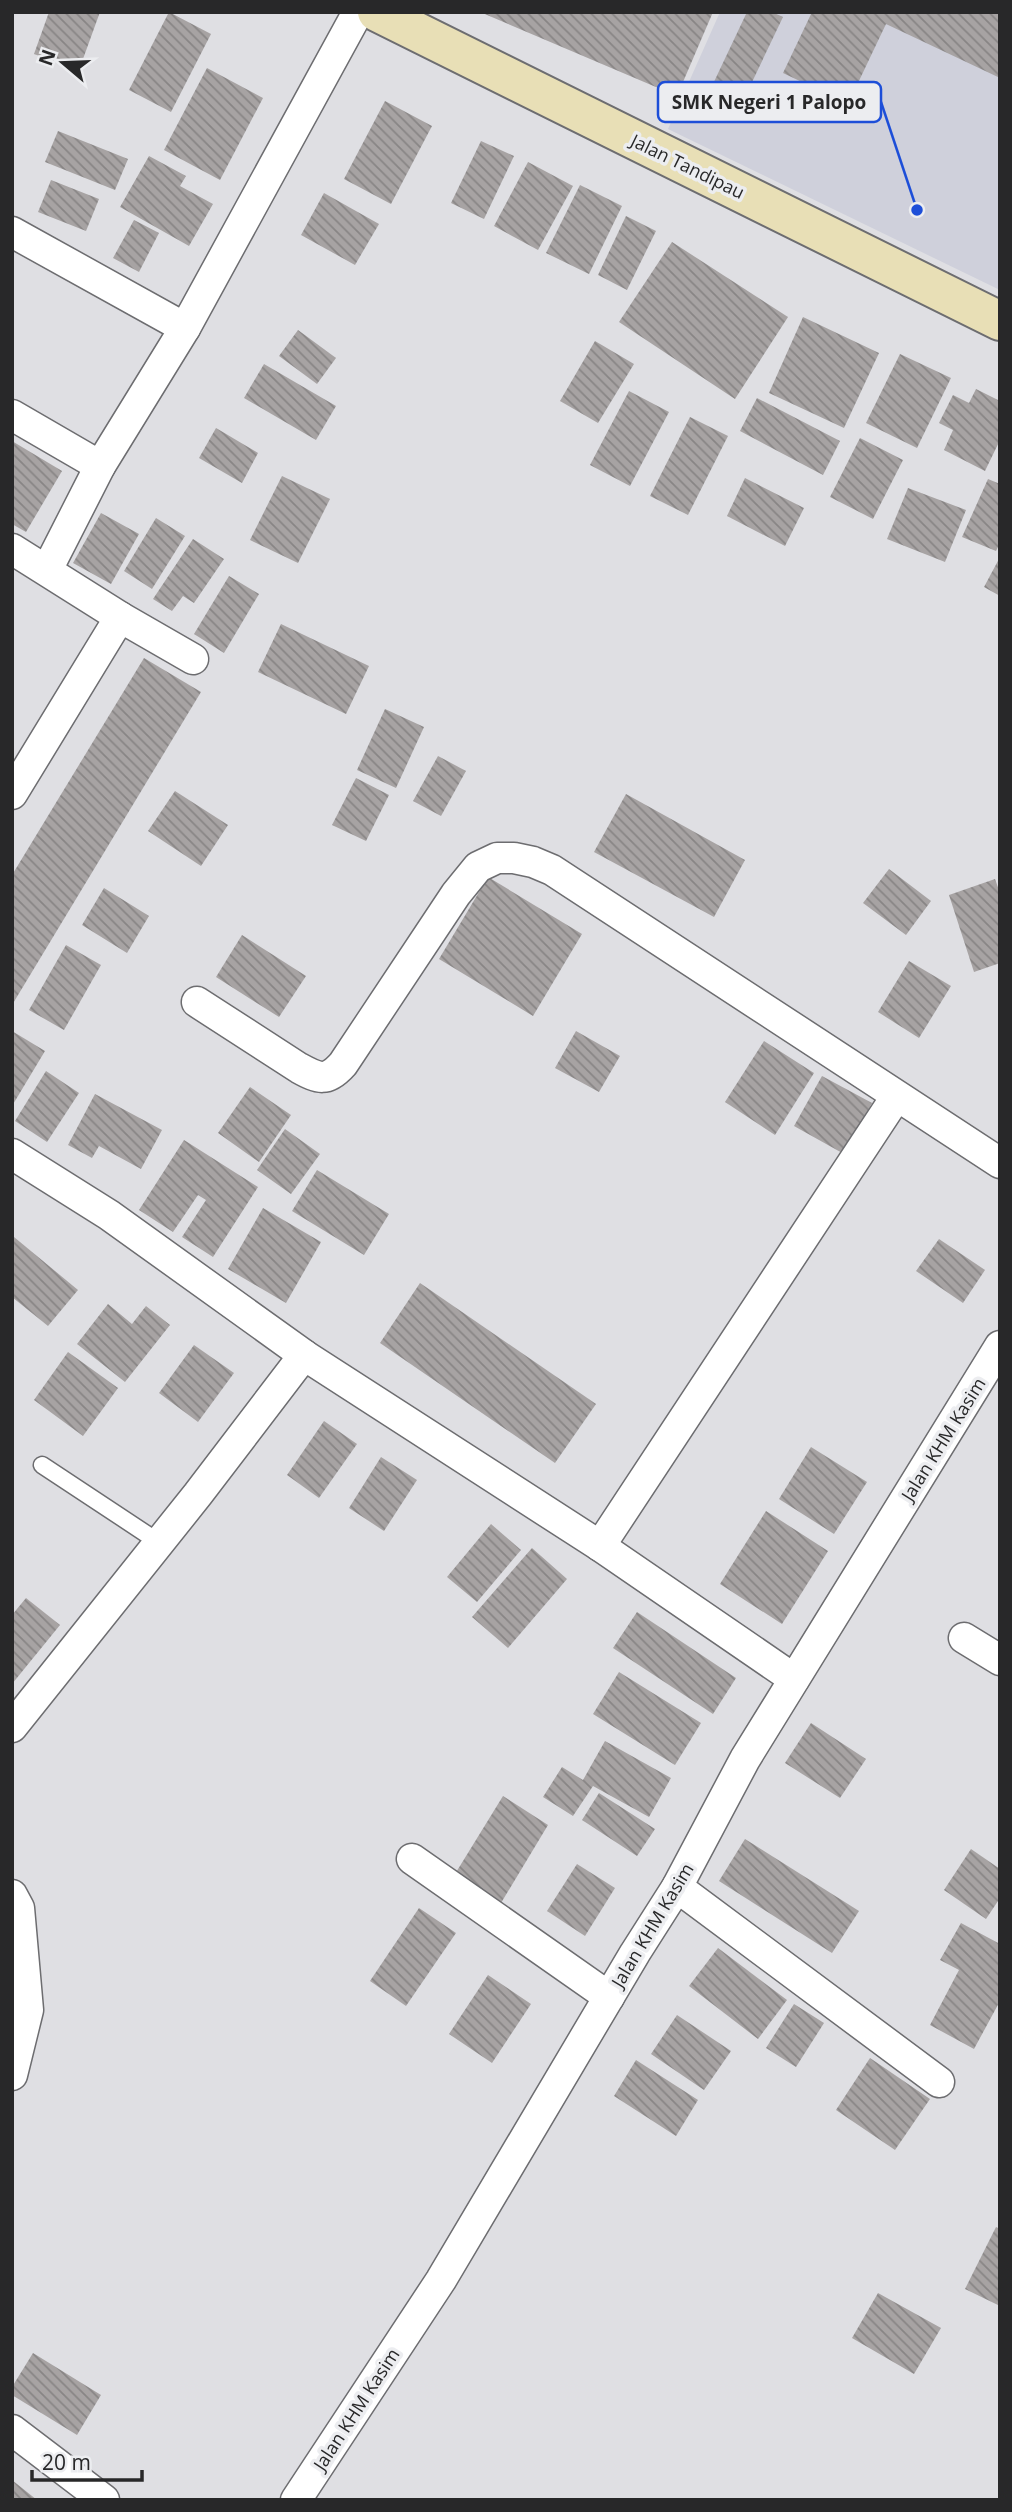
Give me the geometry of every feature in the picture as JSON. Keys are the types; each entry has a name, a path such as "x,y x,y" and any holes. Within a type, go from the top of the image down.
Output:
{"street":[{"path":"47,570 100,466 185,328 358,12"},
{"name":"Jalan Tandipau","path":"377,12 1000,321"},
{"path":"12,232 185,328"},
{"path":"12,415 100,466"},
{"path":"12,549 193,659"},
{"path":"12,794 120,617"},
{"path":"197,1002 299,1068 314,1076 327,1077 343,1064 456,894 478,867 497,858 514,858 552,870 1000,1163"},
{"path":"600,1546 896,1097"},
{"path":"12,1154 108,1215 304,1356 600,1546 794,1679"},
{"name":"Jalan KHM Kasim","path":"302,2490 441,2280 677,1887 745,1759 1000,1346"},
{"path":"12,1727 160,1543 304,1356"},
{"path":"964,1638 1000,1660"},
{"path":"412,1858 609,1997"},
{"path":"677,1887 939,2082"},
{"path":"12,1895 19,1908 28,2010 12,2075"},
{"path":"12,2430 104,2500"}],"lane":[{"path":"42,1465 160,1543"}],"shaded area":[{"path":"720,12 1000,12 1000,290 668,129"}],"building":[{"path":"49,12 100,12 79,70 34,54"},
{"path":"169,12 211,34 171,112 129,90"},
{"path":"480,12 713,12 677,96"},
{"path":"747,12 772,12 783,17 743,101 712,86"},
{"path":"812,12 1000,12 1000,78 886,24 848,104 783,73"},
{"path":"207,68 263,98 220,180 164,150"},
{"path":"385,101 432,126 391,204 344,179"},
{"path":"58,131 128,159 115,190 45,162"},
{"path":"481,141 514,156 484,219 451,203"},
{"path":"149,156 186,176 180,186 213,204 189,246 120,207"},
{"path":"528,162 573,186 538,250 494,226"},
{"path":"51,180 99,199 86,231 38,212"},
{"path":"580,185 622,206 589,274 546,253"},
{"path":"324,193 379,224 355,265 301,235"},
{"path":"626,216 656,231 627,290 598,275"},
{"path":"134,220 159,233 139,272 113,258"},
{"path":"672,242 788,317 735,399 619,322"},
{"path":"803,317 879,353 844,428 769,393"},
{"path":"298,330 336,358 317,384 279,356"},
{"path":"595,341 634,364 598,423 560,401"},
{"path":"900,354 951,378 917,448 866,423"},
{"path":"264,364 336,406 316,440 244,398"},
{"path":"976,389 1000,401 1000,440 985,471 944,450 953,430 939,423 953,395 969,403"},
{"path":"629,391 669,412 630,486 590,465"},
{"path":"757,398 840,441 823,475 740,431"},
{"path":"690,417 728,436 688,515 650,496"},
{"path":"216,428 258,453 242,483 199,458"},
{"path":"860,438 903,460 873,519 830,497"},
{"path":"12,441 62,471 26,532 12,524"},
{"path":"282,476 330,499 298,563 250,540"},
{"path":"745,478 804,508 785,546 727,516"},
{"path":"988,479 1000,484 1000,543 996,551 962,537"},
{"path":"908,488 966,510 945,562 887,539"},
{"path":"101,513 139,534 111,584 73,563"},
{"path":"156,518 185,536 152,589 124,571"},
{"path":"193,539 224,559 194,603 183,596 172,611 153,599"},
{"path":"1000,557 1000,596 984,587"},
{"path":"229,576 259,594 224,653 194,634"},
{"path":"281,624 369,666 346,714 258,672"},
{"path":"144,658 201,692 12,1005 12,875"},
{"path":"385,709 424,727 396,788 357,770"},
{"path":"438,756 466,771 441,816 413,801"},
{"path":"356,778 389,795 366,841 332,825"},
{"path":"175,791 228,825 201,866 148,831"},
{"path":"626,794 745,860 714,917 594,852"},
{"path":"889,869 931,901 906,935 863,903"},
{"path":"488,877 582,934 533,1016 439,959"},
{"path":"995,879 1000,893 1000,963 974,972 949,895"},
{"path":"104,888 149,916 127,953 82,925"},
{"path":"242,935 306,976 279,1017 216,977"},
{"path":"66,945 101,965 64,1030 29,1010"},
{"path":"909,961 951,986 919,1038 878,1012"},
{"path":"12,1031 45,1051 12,1106"},
{"path":"576,1031 620,1056 599,1092 555,1068"},
{"path":"764,1041 814,1073 775,1135 725,1102"},
{"path":"46,1071 79,1093 47,1142 15,1121"},
{"path":"822,1076 872,1103 844,1154 794,1126"},
{"path":"250,1087 291,1115 259,1162 218,1133"},
{"path":"95,1094 162,1130 141,1169 99,1146 92,1158 68,1145"},
{"path":"285,1129 320,1154 291,1194 257,1170"},
{"path":"184,1140 258,1187 213,1257 182,1237 206,1200 198,1195 173,1232 139,1210"},
{"path":"317,1170 389,1214 364,1255 292,1211"},
{"path":"263,1208 321,1242 286,1303 228,1269"},
{"path":"14,1237 78,1290 48,1326 12,1297"},
{"path":"939,1239 985,1270 963,1303 916,1271"},
{"path":"420,1283 596,1404 555,1463 380,1343"},
{"path":"108,1304 132,1324 146,1306 170,1325 125,1382 77,1344"},
{"path":"194,1345 234,1373 198,1422 159,1393"},
{"path":"68,1352 118,1388 83,1436 34,1400"},
{"path":"324,1421 357,1444 319,1498 287,1475"},
{"path":"811,1447 867,1482 834,1534 779,1499"},
{"path":"381,1457 417,1480 384,1531 349,1508"},
{"path":"766,1511 828,1551 782,1624 720,1584"},
{"path":"491,1524 521,1550 477,1602 447,1577"},
{"path":"532,1548 567,1579 508,1648 472,1617"},
{"path":"26,1598 60,1625 12,1684 12,1615"},
{"path":"637,1612 736,1678 713,1714 613,1648"},
{"path":"619,1672 701,1723 675,1765 593,1714"},
{"path":"811,1723 866,1759 840,1798 785,1763"},
{"path":"605,1741 671,1778 649,1817 593,1786 573,1816 543,1797 562,1767 583,1780"},
{"path":"599,1793 655,1829 637,1856 582,1820"},
{"path":"503,1796 548,1825 501,1903 455,1874"},
{"path":"745,1839 859,1911 832,1953 719,1881"},
{"path":"971,1849 1000,1869 1000,1898 986,1919 944,1890"},
{"path":"577,1864 615,1888 585,1936 547,1911"},
{"path":"419,1908 456,1933 406,2006 370,1981"},
{"path":"961,1923 1000,1944 1000,2001 974,2049 930,2025 959,1970 940,1960"},
{"path":"718,1948 787,2000 758,2039 689,1986"},
{"path":"488,1975 531,2004 492,2063 449,2034"},
{"path":"794,2004 824,2023 796,2067 766,2048"},
{"path":"677,2015 731,2051 704,2090 651,2054"},
{"path":"870,2058 930,2099 895,2150 836,2110"},
{"path":"636,2060 698,2100 676,2136 614,2096"},
{"path":"996,2227 1000,2229 1000,2306 965,2289"},
{"path":"878,2293 941,2328 914,2374 852,2338"},
{"path":"33,2353 101,2395 77,2435 12,2395 12,2387"},
{"path":"12,2480 37,2500 12,2500"}],"place":[{"name":"SMK Negeri 1 Palopo","path":"917,210"}]}
